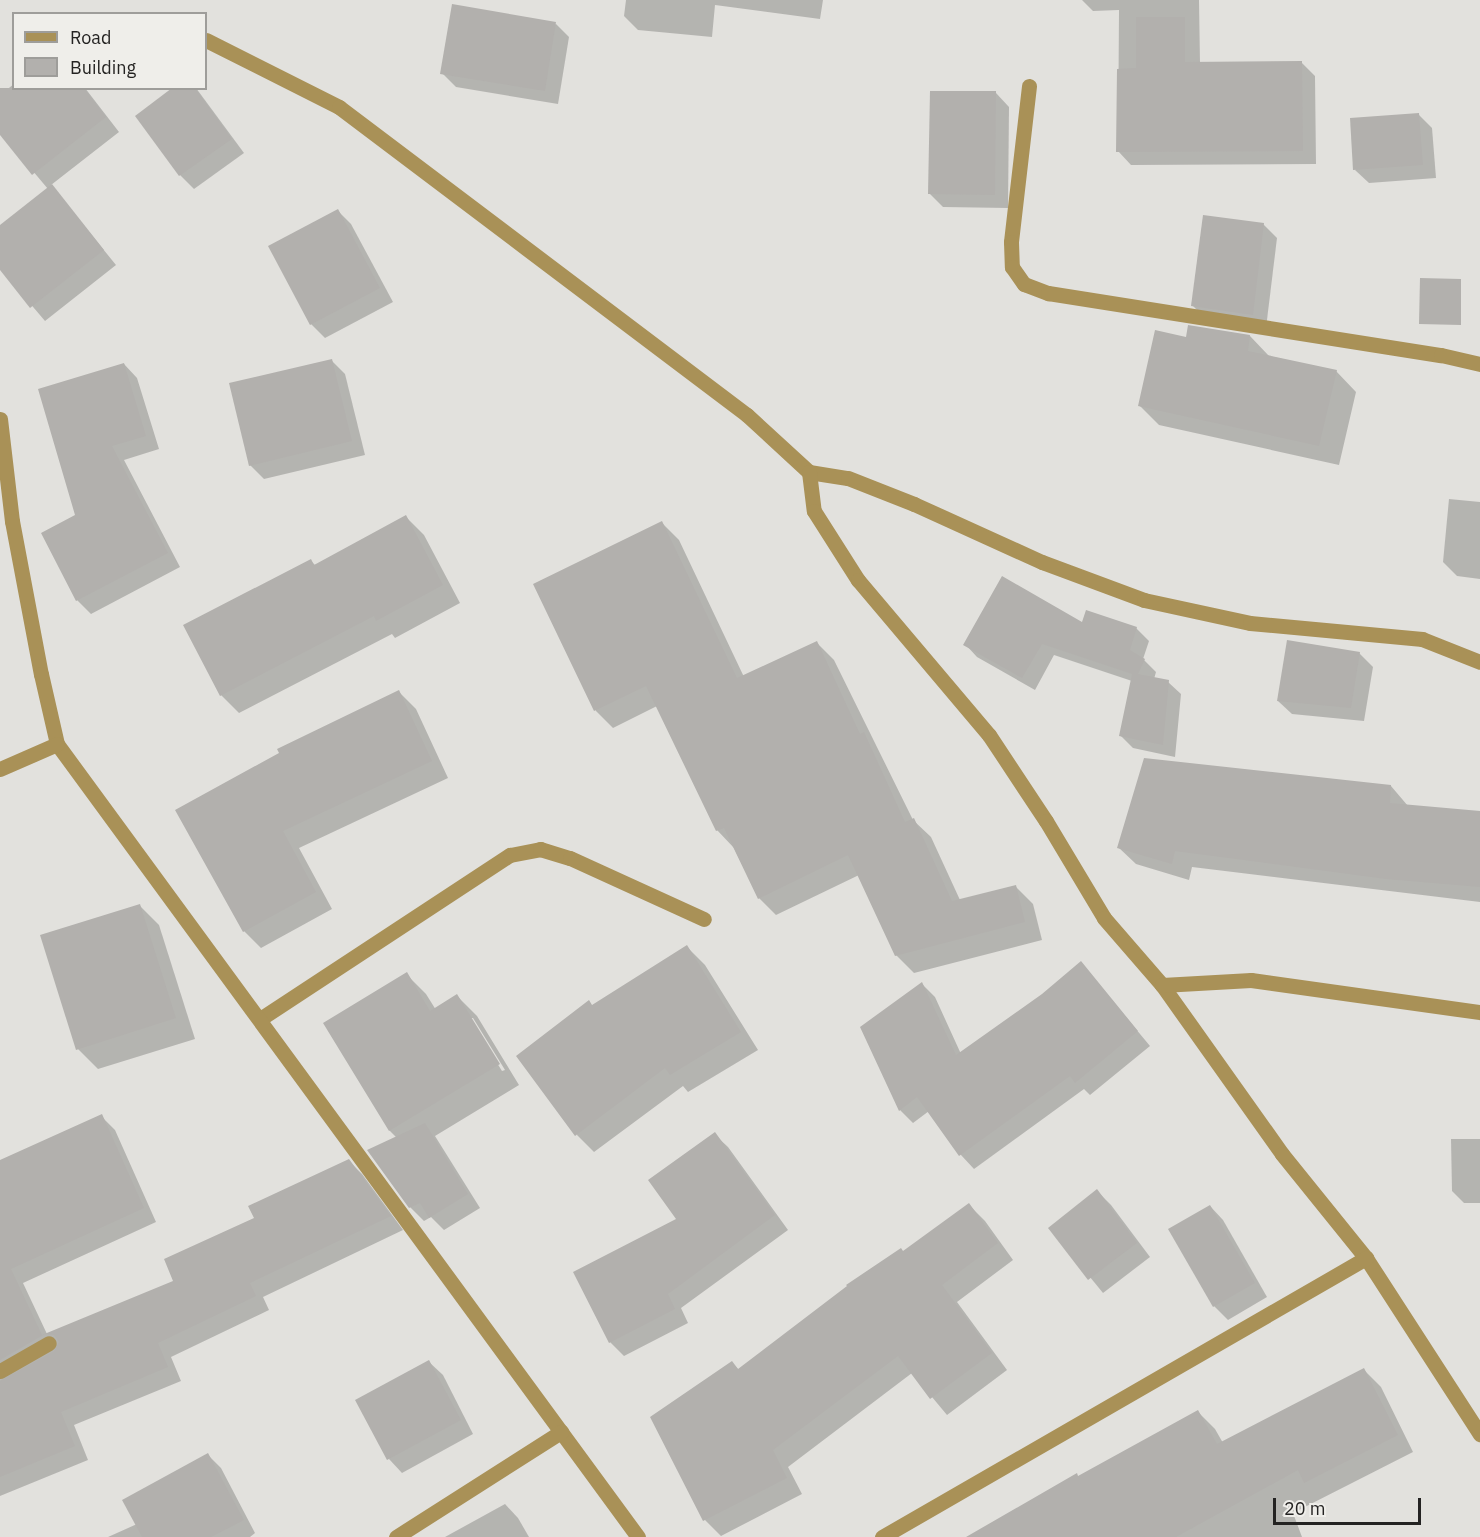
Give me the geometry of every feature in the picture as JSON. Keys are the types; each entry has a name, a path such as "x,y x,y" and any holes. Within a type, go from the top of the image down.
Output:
{"street":[{"path":"207,41 339,107 747,416 808,472 848,478 914,504 1042,562 1144,600 1250,623 1422,639 1480,662"},
{"path":"1029,86 1011,242 1012,267 1024,284 1048,293 1441,355 1480,364"},
{"path":"0,419 12,521 41,674 57,744 638,1537"},
{"path":"808,472 814,511 858,580 989,735 1046,821 1104,918 1162,985 1282,1154 1366,1258 1480,1434"},
{"path":"0,769 57,744"},
{"path":"260,1019 510,855 540,849 570,858 704,919"},
{"path":"1162,985 1251,980 1480,1012"},
{"path":"882,1537 1366,1258"},
{"path":"0,1371 50,1343"},
{"path":"396,1537 561,1432"}],"building":[{"path":"452,4 556,22 545,91 440,74"},
{"path":"1136,17 1185,17 1185,62 1302,61 1303,151 1116,152 1117,69 1136,68"},
{"path":"0,88 86,90 106,117 32,175 0,135"},
{"path":"169,90 196,90 232,139 179,176 135,116"},
{"path":"930,91 996,91 995,195 928,194"},
{"path":"1419,113 1423,165 1353,170 1350,118"},
{"path":"52,184 104,250 30,308 0,270 0,225"},
{"path":"338,209 380,288 310,325 268,246"},
{"path":"1203,215 1264,223 1253,315 1191,306"},
{"path":"1420,278 1461,279 1461,325 1419,324"},
{"path":"1188,325 1250,335 1248,351 1337,370 1319,446 1138,406 1155,330 1186,337"},
{"path":"332,359 352,441 249,466 229,383"},
{"path":"124,363 146,436 112,446 168,553 76,601 41,533 75,515 38,389"},
{"path":"406,515 443,585 376,621 374,616 220,696 183,625 311,559 314,565"},
{"path":"662,521 737,678 817,641 860,734 864,732 905,822 914,818 952,901 1016,885 1025,922 895,956 848,855 758,899 724,828 716,831 646,686 594,711 533,584"},
{"path":"1002,576 1082,622 1086,610 1137,627 1130,650 1145,659 1138,674 1169,680 1163,745 1119,736 1132,674 1042,644 1022,678 963,645"},
{"path":"1287,640 1360,652 1351,708 1277,701"},
{"path":"399,690 432,761 283,831 316,892 243,932 175,810 279,753 277,749"},
{"path":"1144,758 1391,785 1390,803 1480,811 1480,887 1386,879 1175,851 1172,864 1117,848"},
{"path":"140,904 176,1018 76,1050 40,935"},
{"path":"687,945 741,1032 670,1075 665,1068 575,1136 516,1056 589,1000 592,1005"},
{"path":"1081,961 1138,1031 1075,1083 1070,1076 959,1156 917,1097 899,1111 860,1027 922,982 956,1055 1042,994"},
{"path":"407,972 430,1011 457,994 500,1064 389,1131 323,1023"},
{"path":"102,1114 144,1208 11,1269 42,1335 173,1281 164,1259 254,1218 248,1206 349,1159 391,1216 250,1283 256,1296 158,1343 168,1367 61,1412 75,1446 0,1477 0,1381 54,1351 59,1342 54,1335 45,1334 0,1360 0,1160"},
{"path":"425,1123 468,1194 429,1218 420,1203 409,1208 367,1150"},
{"path":"715,1132 775,1215 668,1294 675,1309 609,1343 573,1272 676,1219 648,1180"},
{"path":"1097,1189 1137,1243 1088,1280 1048,1228"},
{"path":"969,1203 998,1243 942,1285 992,1353 930,1399 898,1356 773,1450 787,1478 703,1521 650,1417 732,1361 738,1369 846,1285 901,1248 903,1251"},
{"path":"1210,1205 1255,1283 1213,1307 1168,1229"},
{"path":"429,1360 461,1420 387,1460 355,1400"},
{"path":"1364,1368 1398,1435 1304,1483 1298,1470 1176,1537 966,1537 1077,1473 1078,1476 1198,1410 1217,1444"},
{"path":"208,1453 244,1520 211,1537 142,1537 122,1500"}]}
